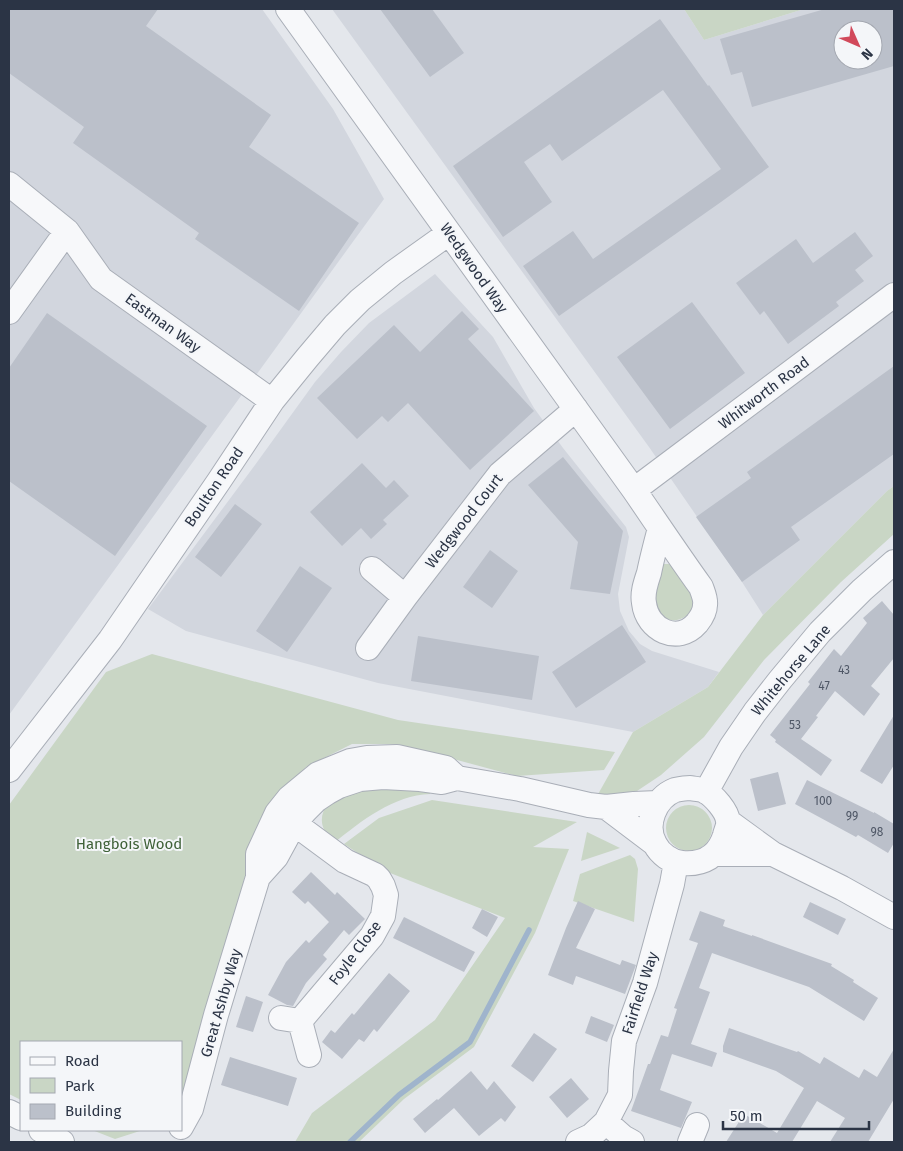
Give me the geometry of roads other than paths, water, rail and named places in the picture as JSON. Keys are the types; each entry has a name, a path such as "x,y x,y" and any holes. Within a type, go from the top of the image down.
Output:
{"street":[{"name":"Wedgwood Way","path":"288,9 660,528"},
{"name":"Eastman Way","path":"9,184 67,231 100,278 272,401"},
{"path":"9,312 67,231"},
{"name":"Boulton Road","path":"9,770 110,640 272,401 335,325 360,300 393,273 450,233"},
{"name":"Whitworth Road","path":"634,490 894,295"},
{"name":"Wedgwood Court","path":"368,648 500,474 576,409"},
{"path":"372,569 405,597"},
{"name":"Whitehorse Lane","path":"706,792 731,747 755,712 820,632 862,590 891,571"},
{"name":"Great Ashby Way","path":"182,1125 191,1109 216,1015 258,877 276,856 286,818 339,786 360,779 383,777 442,782 457,778 606,807 658,803"},
{"path":"655,844 651,831 651,818 658,803 676,790 690,788 706,792 719,802 729,822 773,854 842,888 894,917"},
{"name":"Great Ashby Way","path":"606,807 655,844 664,856 676,862"},
{"name":"Foyle Close","path":"286,818 345,860 375,875 383,886 386,895 383,916 372,936 290,1020 309,1055"},
{"path":"676,862 692,864 705,861 715,854 723,843 729,822"},
{"path":"715,854 773,854"},
{"name":"Fairfield Way","path":"578,1142 591,1136 606,1122 620,1095 620,1070 624,1041 645,983 672,884 676,862"},
{"path":"606,1122 623,1137 632,1142"},
{"path":"43,1131 62,1142"},
{"name":"Great Ashby Way","path":"168,1142 178,1131"}],"waterway":[{"path":"350,1142 399,1095 470,1042 529,930"}],"park label":[{"name":"Hangbois Wood","path":"129,844"}]}
